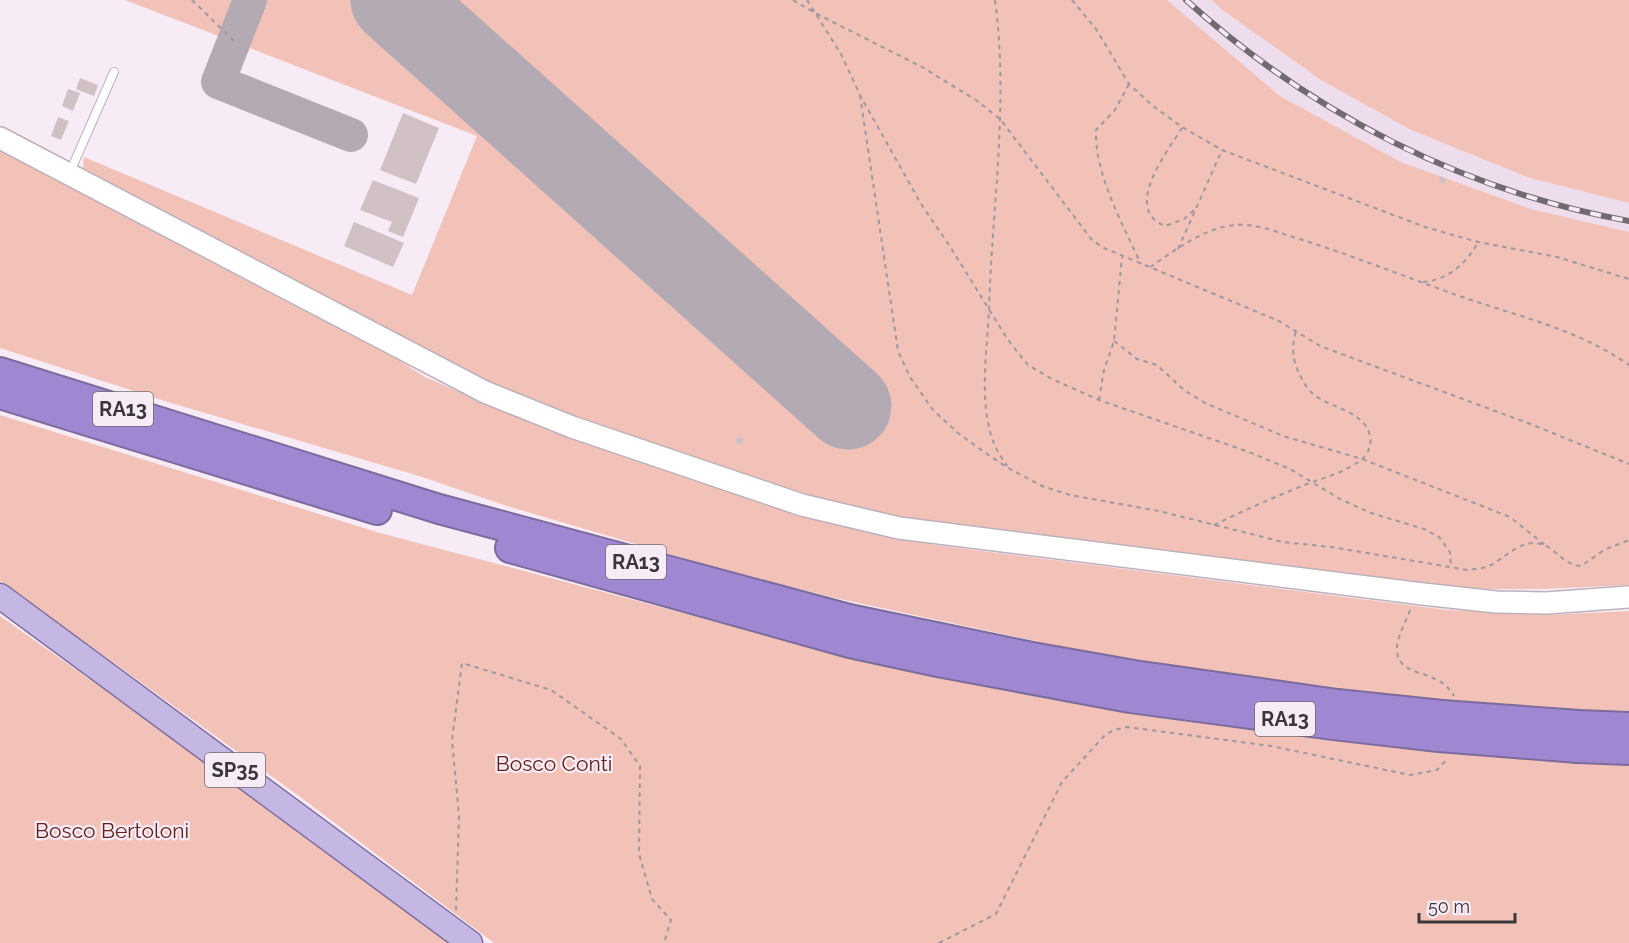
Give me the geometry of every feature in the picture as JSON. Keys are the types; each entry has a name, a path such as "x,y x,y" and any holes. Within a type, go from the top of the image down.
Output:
{"highway":[{"path":"0,363 153,418"},
{"name":"RA13","path":"0,372 439,508 1030,668 1132,686 1314,701 1445,729 1578,736 1629,750"},
{"path":"0,394 436,528 850,643 1030,668"},
{"name":"RA13","path":"1578,736 1629,727"}],"main road":[{"path":"0,138 485,392 572,427 802,506 899,528 1411,593 1496,602 1546,603 1629,597"},
{"name":"SP35","path":"0,596 463,938"}],"lane":[{"path":"69,174 114,72"}],"path":[{"path":"192,0 234,41"},
{"path":"793,0 922,67 976,100 1000,119 1092,240 1104,248 1279,321 1320,346 1533,425 1629,464"},
{"path":"807,0 841,54 860,95 921,204 1008,340 1028,365 1052,379 1099,400 1249,452 1290,469 1340,499 1371,513 1424,529 1439,537 1450,552 1451,567"},
{"path":"995,0 1000,33 1002,89 989,281 986,391 988,421 995,446 1008,468"},
{"path":"1072,0 1096,29 1129,84 1153,106 1182,127 1222,150 1376,209 1479,242 1557,257 1629,279"},
{"path":"1129,84 1115,110 1096,130 1095,144 1117,210 1141,264"},
{"path":"860,95 898,351 909,377 933,410 958,433 1008,468 1042,486 1070,495 1159,511 1282,542 1331,547 1467,570 1486,567 1518,547 1533,543 1545,545"},
{"path":"1182,127 1151,183 1146,200 1149,214 1156,222 1165,226 1184,219 1194,210"},
{"path":"1178,249 1222,150"},
{"path":"1150,267 1211,229 1236,225 1262,228 1317,244 1420,282 1555,327 1591,342 1629,365"},
{"path":"1420,282 1434,281 1458,268 1471,256 1479,242"},
{"path":"1099,400 1104,370 1114,341 1122,257"},
{"path":"1214,525 1341,471 1362,459 1370,447 1370,436 1365,424 1312,393 1303,382 1295,365 1293,344 1296,331"},
{"path":"1114,341 1137,359 1157,365 1184,390 1205,403 1283,436 1362,459 1510,518 1571,565 1581,566 1604,550 1629,540"},
{"path":"939,943 996,914 1062,782 1105,735 1114,730 1127,727 1145,728 1317,754 1410,775 1431,773 1454,696 1444,684 1415,672 1399,658 1398,642 1410,612 1411,593"},
{"path":"463,938 456,863 459,816 452,740 462,663 551,690 621,739 634,757 640,766 639,854 652,899 671,920 664,943"}],"shaded area":[{"path":"1167,0 1212,0 1221,9 1321,80 1411,130 1530,178 1629,203 1629,232 1531,209 1401,162 1280,96"}],"green space":[{"path":"125,0 1167,0 1280,96 1401,162 1531,209 1629,232 1629,585 1477,589 920,523 857,510 614,433 483,380 83,169 84,157 412,295 477,136"},
{"path":"1212,0 1629,0 1629,203 1530,178 1411,130 1321,80 1221,9"},
{"name":"Bosco Conti","path":"0,148 370,342 425,377 547,430 802,516 935,545 1447,610 1544,615 1629,611 1629,713 1579,711 1578,748 1629,762 1629,943 494,943 299,796 0,581 0,415 380,533 868,662 1025,691 1036,641 835,598 707,565 507,506 419,476 168,402 0,348","holes":["1134,675 1282,682 1442,701"]},
{"name":"Bosco Bertoloni","path":"0,616 164,732 450,943 0,943"}],"building":[{"path":"80,78 98,85 94,96 76,89"},
{"path":"68,89 80,93 73,111 62,106"},
{"path":"403,113 439,128 416,184 380,170"},
{"path":"58,117 69,121 61,140 51,136"},
{"path":"1441,176 1446,179 1444,184 1438,182"},
{"path":"373,180 419,198 403,237 388,231 392,222 360,210"},
{"path":"354,222 404,243 393,267 344,246"},
{"path":"738,437 744,439 742,445 735,443"}],"taxiway":[{"path":"250,0 218,82 351,135"}],"runway":[{"path":"394,0 848,406"}],"railway":[{"path":"1186,0 1234,41 1285,78 1337,112 1392,142 1449,168 1507,190 1567,208 1629,221"}]}
